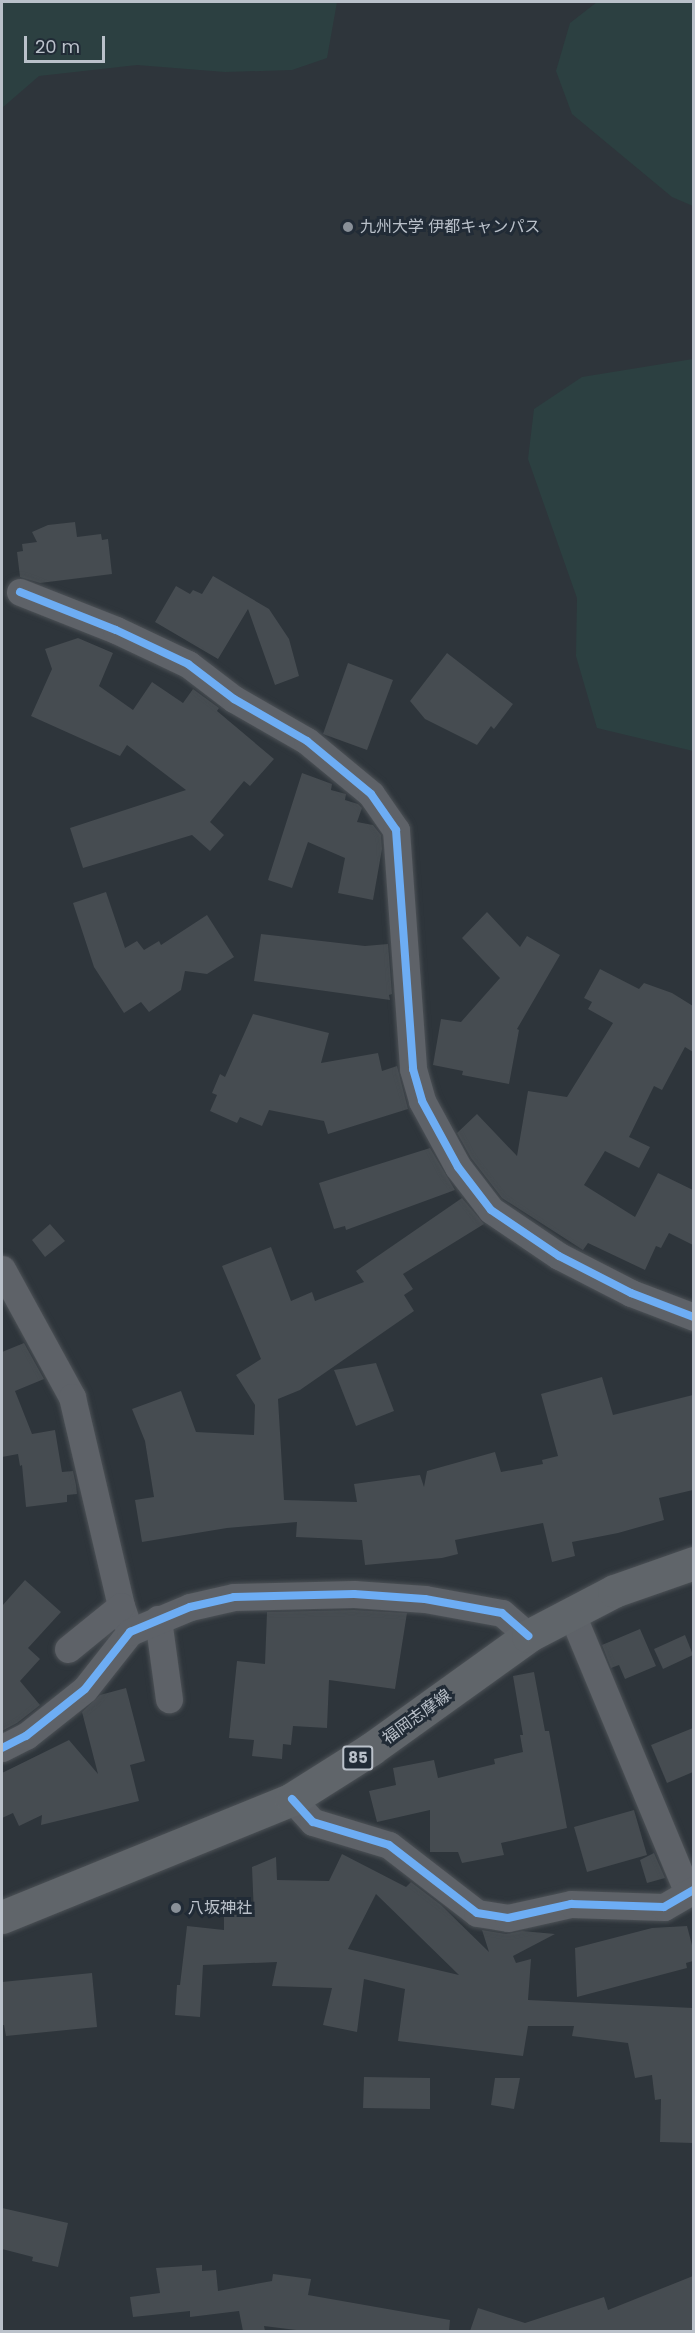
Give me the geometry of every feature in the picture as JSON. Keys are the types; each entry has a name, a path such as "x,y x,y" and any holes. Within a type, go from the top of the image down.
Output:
{"main road":[{"name":"福岡志摩線","path":"2,1917 292,1798 371,1749 528,1636 614,1591 693,1563"}],"street":[{"path":"20,592 116,630 188,664 234,699 307,741 371,794 396,830 413,1069 422,1101 458,1167 491,1210 559,1256 631,1293 693,1317"},
{"path":"2,1269 72,1397 121,1606 130,1632"},
{"path":"2,1748 26,1736 85,1689 130,1632 190,1608 234,1597 354,1594 425,1599 502,1613 528,1636"},
{"path":"68,1649 121,1606"},
{"path":"292,1798 313,1822 389,1845 477,1913 508,1918 571,1904 664,1907 691,1892 571,1612"},
{"path":"158,1619 169,1699"}],"green space":[{"path":"2,2 337,2 327,58 292,70 225,72 137,65 39,76 2,108"},
{"path":"597,2 693,2 693,206 672,197 572,114 556,71 570,23"},
{"path":"694,359 693,751 597,728 576,656 577,598 528,459 534,409 582,377"}],"building":[{"path":"75,522 77,537 101,534 102,540 108,539 112,574 40,583 20,577 17,552 23,551 22,544 37,542 32,532 48,525"},
{"path":"213,576 269,609 289,639 299,676 275,685 248,609 218,659 155,622 176,586 190,594 193,590 202,594"},
{"path":"78,638 113,653 99,686 133,710 152,682 183,703 193,689 219,708 217,711 274,759 250,786 244,781 210,822 224,835 210,851 192,835 83,868 70,828 186,790 127,745 120,756 31,716 52,669 45,649"},
{"path":"447,653 513,704 494,729 491,726 477,745 425,719 410,701"},
{"path":"348,663 393,680 367,750 323,734"},
{"path":"302,773 332,784 331,790 346,794 345,800 358,804 362,808 357,822 373,825 381,835 382,849 373,900 338,893 345,858 308,842 292,888 268,880"},
{"path":"106,892 125,948 137,941 144,950 159,941 161,945 207,915 234,957 207,974 185,971 181,990 149,1012 141,1002 124,1013 94,967 73,903"},
{"path":"487,912 520,947 527,936 560,955 517,1029 519,1030 509,1084 462,1075 463,1071 433,1065 441,1019 461,1022 500,978 462,938"},
{"path":"261,934 365,946 388,944 392,994 389,995 390,1000 254,981"},
{"path":"600,969 639,989 644,983 672,993 693,1006 693,1052 685,1047 662,1090 654,1086 629,1137 650,1147 639,1168 605,1151 584,1185 635,1217 658,1173 693,1190 693,1245 669,1233 661,1248 656,1246 645,1270 588,1243 583,1250 502,1198 471,1158 457,1133 477,1114 517,1156 528,1091 567,1097 613,1023 588,1009 592,1002 584,998"},
{"path":"253,1014 329,1033 321,1063 378,1053 382,1071 397,1066 408,1109 328,1134 324,1121 269,1110 262,1126 240,1117 237,1123 210,1111 217,1095 212,1093 220,1074 225,1077"},
{"path":"430,1148 455,1190 346,1230 345,1226 334,1229 319,1183"},
{"path":"462,1198 484,1224 403,1274 413,1289 404,1295 414,1311 300,1390 278,1399 284,1500 357,1502 354,1484 420,1475 424,1487 427,1471 495,1452 501,1472 543,1464 542,1460 558,1456 541,1394 602,1377 613,1415 693,1395 693,1490 659,1498 664,1520 618,1533 572,1542 575,1556 552,1562 543,1523 455,1540 458,1554 442,1558 365,1565 362,1540 296,1537 297,1522 227,1528 142,1542 135,1500 154,1497 145,1441 132,1409 181,1391 196,1432 254,1435 255,1405 236,1375 261,1359 222,1266 271,1247 291,1301 312,1292 315,1301 364,1282 356,1271"},
{"path":"50,1224 65,1241 45,1257 32,1240"},
{"path":"24,1343 44,1379 15,1391 32,1434 55,1430 62,1472 73,1471 76,1485 77,1494 67,1495 67,1502 26,1507 22,1465 20,1466 18,1454 2,1457 2,1352"},
{"path":"376,1363 394,1411 356,1426 334,1370"},
{"path":"25,1580 61,1612 28,1648 40,1659 20,1681 40,1705 17,1723 2,1731 2,1606"},
{"path":"354,1610 407,1613 395,1689 329,1680 327,1728 293,1726 291,1745 283,1744 282,1759 252,1756 254,1740 229,1738 237,1661 265,1664 267,1612"},
{"path":"640,1629 656,1666 625,1679 619,1665 611,1668 602,1645"},
{"path":"685,1635 693,1655 663,1669 654,1649"},
{"path":"534,1672 545,1731 549,1731 567,1828 501,1843 504,1855 462,1863 458,1852 430,1852 430,1810 377,1822 369,1791 396,1785 393,1768 434,1760 438,1778 495,1764 494,1759 523,1752 520,1735 523,1735 513,1676"},
{"path":"126,1688 145,1761 130,1765 139,1801 41,1825 42,1815 19,1826 13,1813 2,1818 2,1773 69,1740 98,1774 82,1712 100,1695"},
{"path":"693,1728 693,1772 667,1783 651,1745"},
{"path":"634,1810 647,1855 587,1872 574,1827"},
{"path":"654,1853 665,1878 647,1883 640,1860"},
{"path":"342,1854 406,1887 411,1882 441,1905 489,1952 482,1930 506,1934 522,1931 555,1934 513,1956 516,1963 531,1959 528,2000 693,2008 693,2143 660,2142 661,2099 655,2100 652,2075 635,2078 628,2043 572,2036 574,2026 528,2026 523,2056 398,2041 405,1989 364,1979 357,2032 323,2025 332,1988 272,1986 277,1962 203,1965 200,2017 175,2015 177,1985 180,1985 187,1926 224,1930 224,1915 254,1915 252,1867 276,1857 277,1880 329,1881","holes":["376,1894 459,1975 348,1949"]},
{"path":"687,1926 693,1949 693,1961 686,1963 687,1968 577,1997 575,1948 652,1928"},
{"path":"92,1973 97,2027 6,2036 4,2025 2,2025 2,1982"},
{"path":"364,2077 430,2078 430,2109 363,2108"},
{"path":"495,2078 520,2078 514,2109 491,2105"},
{"path":"2,2208 68,2223 58,2267 32,2261 33,2257 2,2249"},
{"path":"202,2265 202,2271 216,2270 218,2291 272,2281 273,2274 311,2279 308,2295 450,2320 449,2331 304,2331 264,2326 265,2331 243,2331 239,2311 190,2317 190,2311 133,2317 130,2297 160,2293 156,2268"},
{"path":"693,2276 693,2331 470,2331 478,2308 525,2323 604,2297 608,2310"}],"cycle path":[{"path":"20,592 116,630 188,664 234,699 307,741 371,794 396,830 413,1069 422,1101 458,1167 491,1210 559,1256 631,1293 694,1317"},
{"path":"2,1748 26,1736 85,1689 130,1632 190,1607 234,1597 354,1594 425,1599 502,1613 528,1636"},
{"path":"292,1799 313,1822 389,1845 477,1913 508,1918 571,1904 664,1907 694,1890"}],"place":[{"name":"九州大学 伊都キャンパス","path":"348,227"},
{"name":"八坂神社","path":"176,1908"}]}
